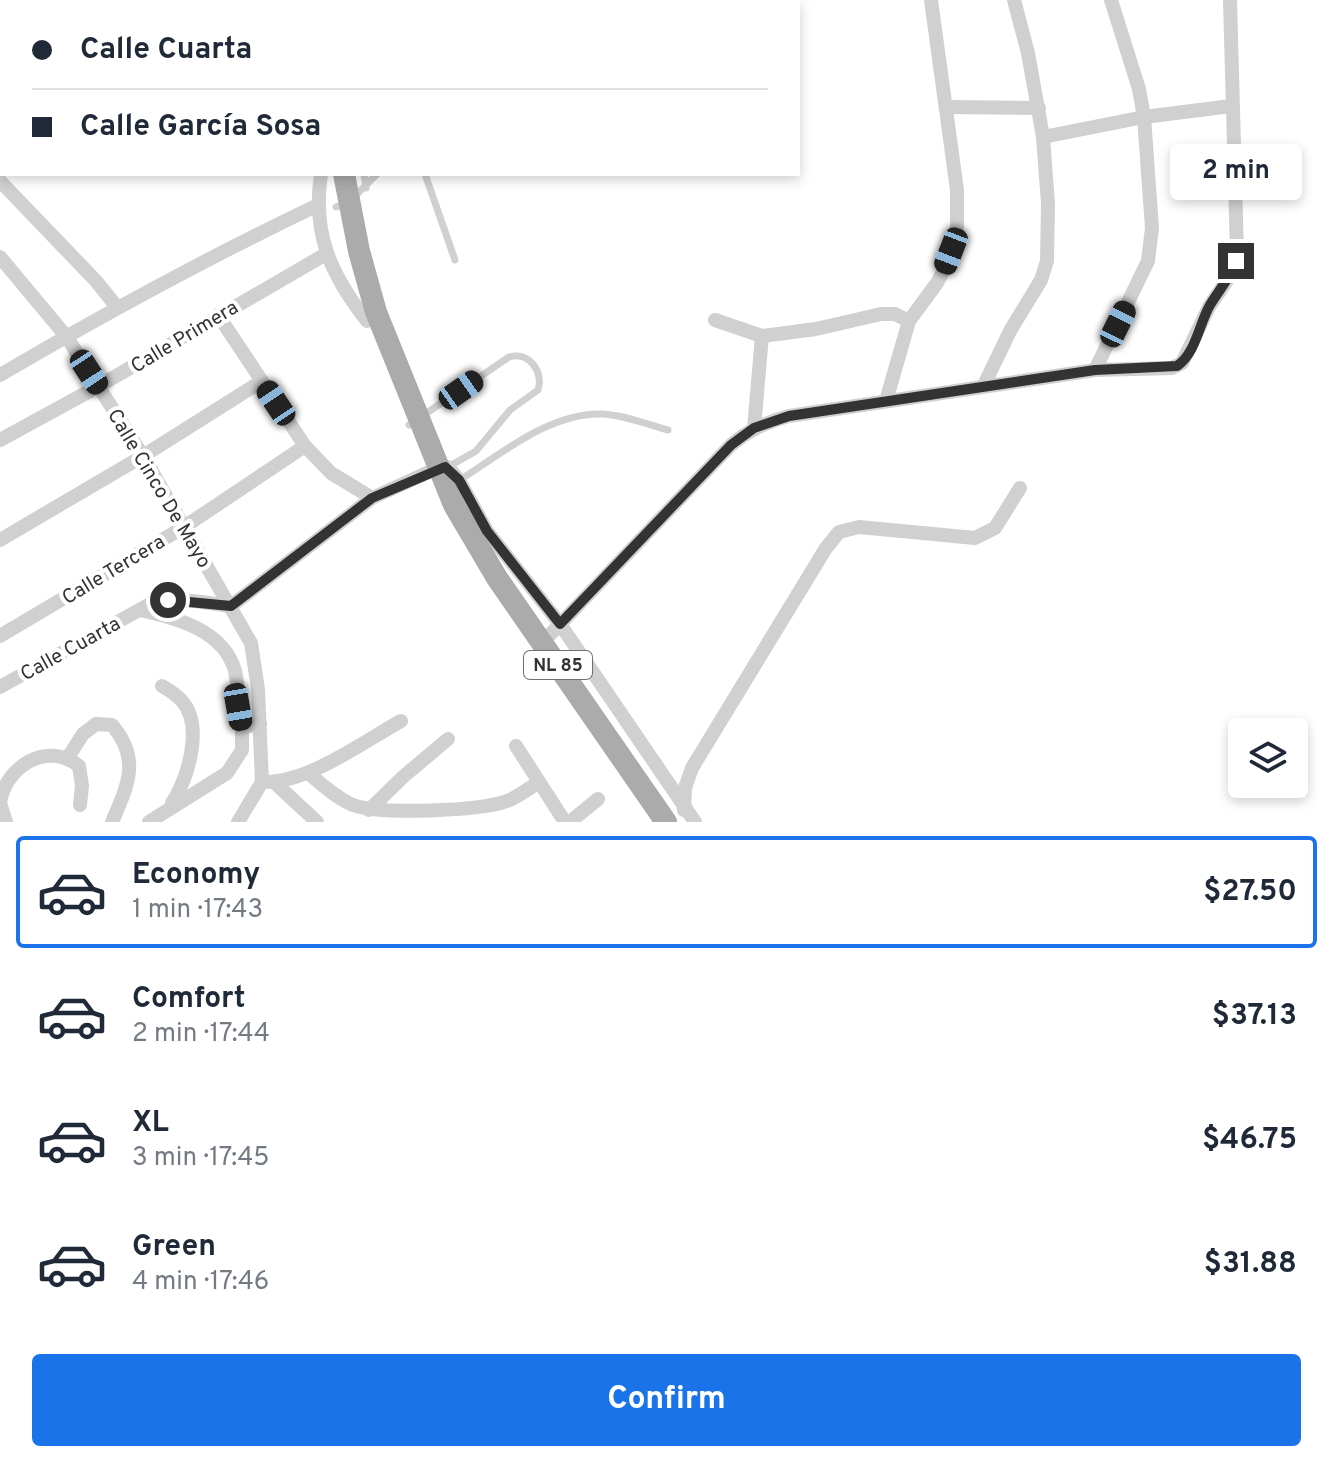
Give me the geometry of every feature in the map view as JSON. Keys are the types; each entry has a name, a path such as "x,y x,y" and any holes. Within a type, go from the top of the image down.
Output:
{"main road":[{"name":"NL 85","path":"333,176 414,422"},
{"name":"NL 85","path":"344,176 342,200 367,321 381,361 446,481 477,547 666,822"}],"street":[{"path":"886,401 909,321 945,268 957,227 957,190 931,0"},
{"path":"984,385 1045,270 1048,204 1043,137 1028,53 1014,0"},
{"path":"1095,370 1141,277 1151,244 1152,211 1144,117 1136,78 1111,0"},
{"path":"543,642 731,445 754,428 789,416 984,385 1095,370 1172,368 1185,359 1209,307 1232,273 1236,261 1230,0"},
{"path":"1043,137 1144,117 1231,106"},
{"path":"947,107 1039,108"},
{"path":"323,176 342,200"},
{"path":"0,181 117,307"},
{"path":"342,200 326,254 340,285 367,321"},
{"path":"0,375 117,307 258,232 342,200"},
{"name":"Calle Primera","path":"0,440 326,254"},
{"name":"Calle Cinco De Mayo","path":"0,257 66,336 99,386 251,643 269,783"},
{"path":"715,320 762,336 816,329 881,314 895,314 909,321"},
{"path":"218,315 305,446 331,473 372,498"},
{"path":"754,428 762,336"},
{"path":"0,540 262,381"},
{"name":"Calle Tercera","path":"0,636 184,527 305,446"},
{"path":"231,606 372,498 446,481 560,624 695,822"},
{"path":"685,822 685,788 692,768 826,548 839,532 859,527 975,538 995,528 1020,488"},
{"name":"Calle Cuarta","path":"0,687 158,601 231,606"},
{"path":"140,610 178,619 212,638 227,654 235,672 242,727 242,750 227,773 170,807 153,821"},
{"path":"162,686 183,702 191,722 188,773 170,807"},
{"path":"238,822 269,783 308,773 401,721"},
{"path":"67,759 83,734 96,724 112,725 121,736 128,751 131,770 112,822"},
{"path":"242,727 260,724"},
{"path":"369,810 448,739"},
{"path":"516,746 568,822 598,799"},
{"path":"6,822 0,803 5,783 26,762 49,756 67,759 81,771 80,805"},
{"path":"308,773 338,798 369,810 447,809 496,804 519,795 539,782"},
{"path":"269,783 317,822"}],"lane":[{"path":"342,200 362,176"},
{"path":"342,200 374,176"},
{"path":"426,176 455,260"},
{"path":"414,422 503,360 515,355 531,360 539,374 538,390 510,410 446,481"},
{"path":"446,481 537,432 573,418 605,414 668,430"}],"route":[{"path":"168,600 231,606 372,498 431,471 448,467 459,480 487,531 560,624 731,445 754,428 789,416 984,385 1095,370 1172,368 1185,359 1209,307 1232,273 1236,261"}]}
